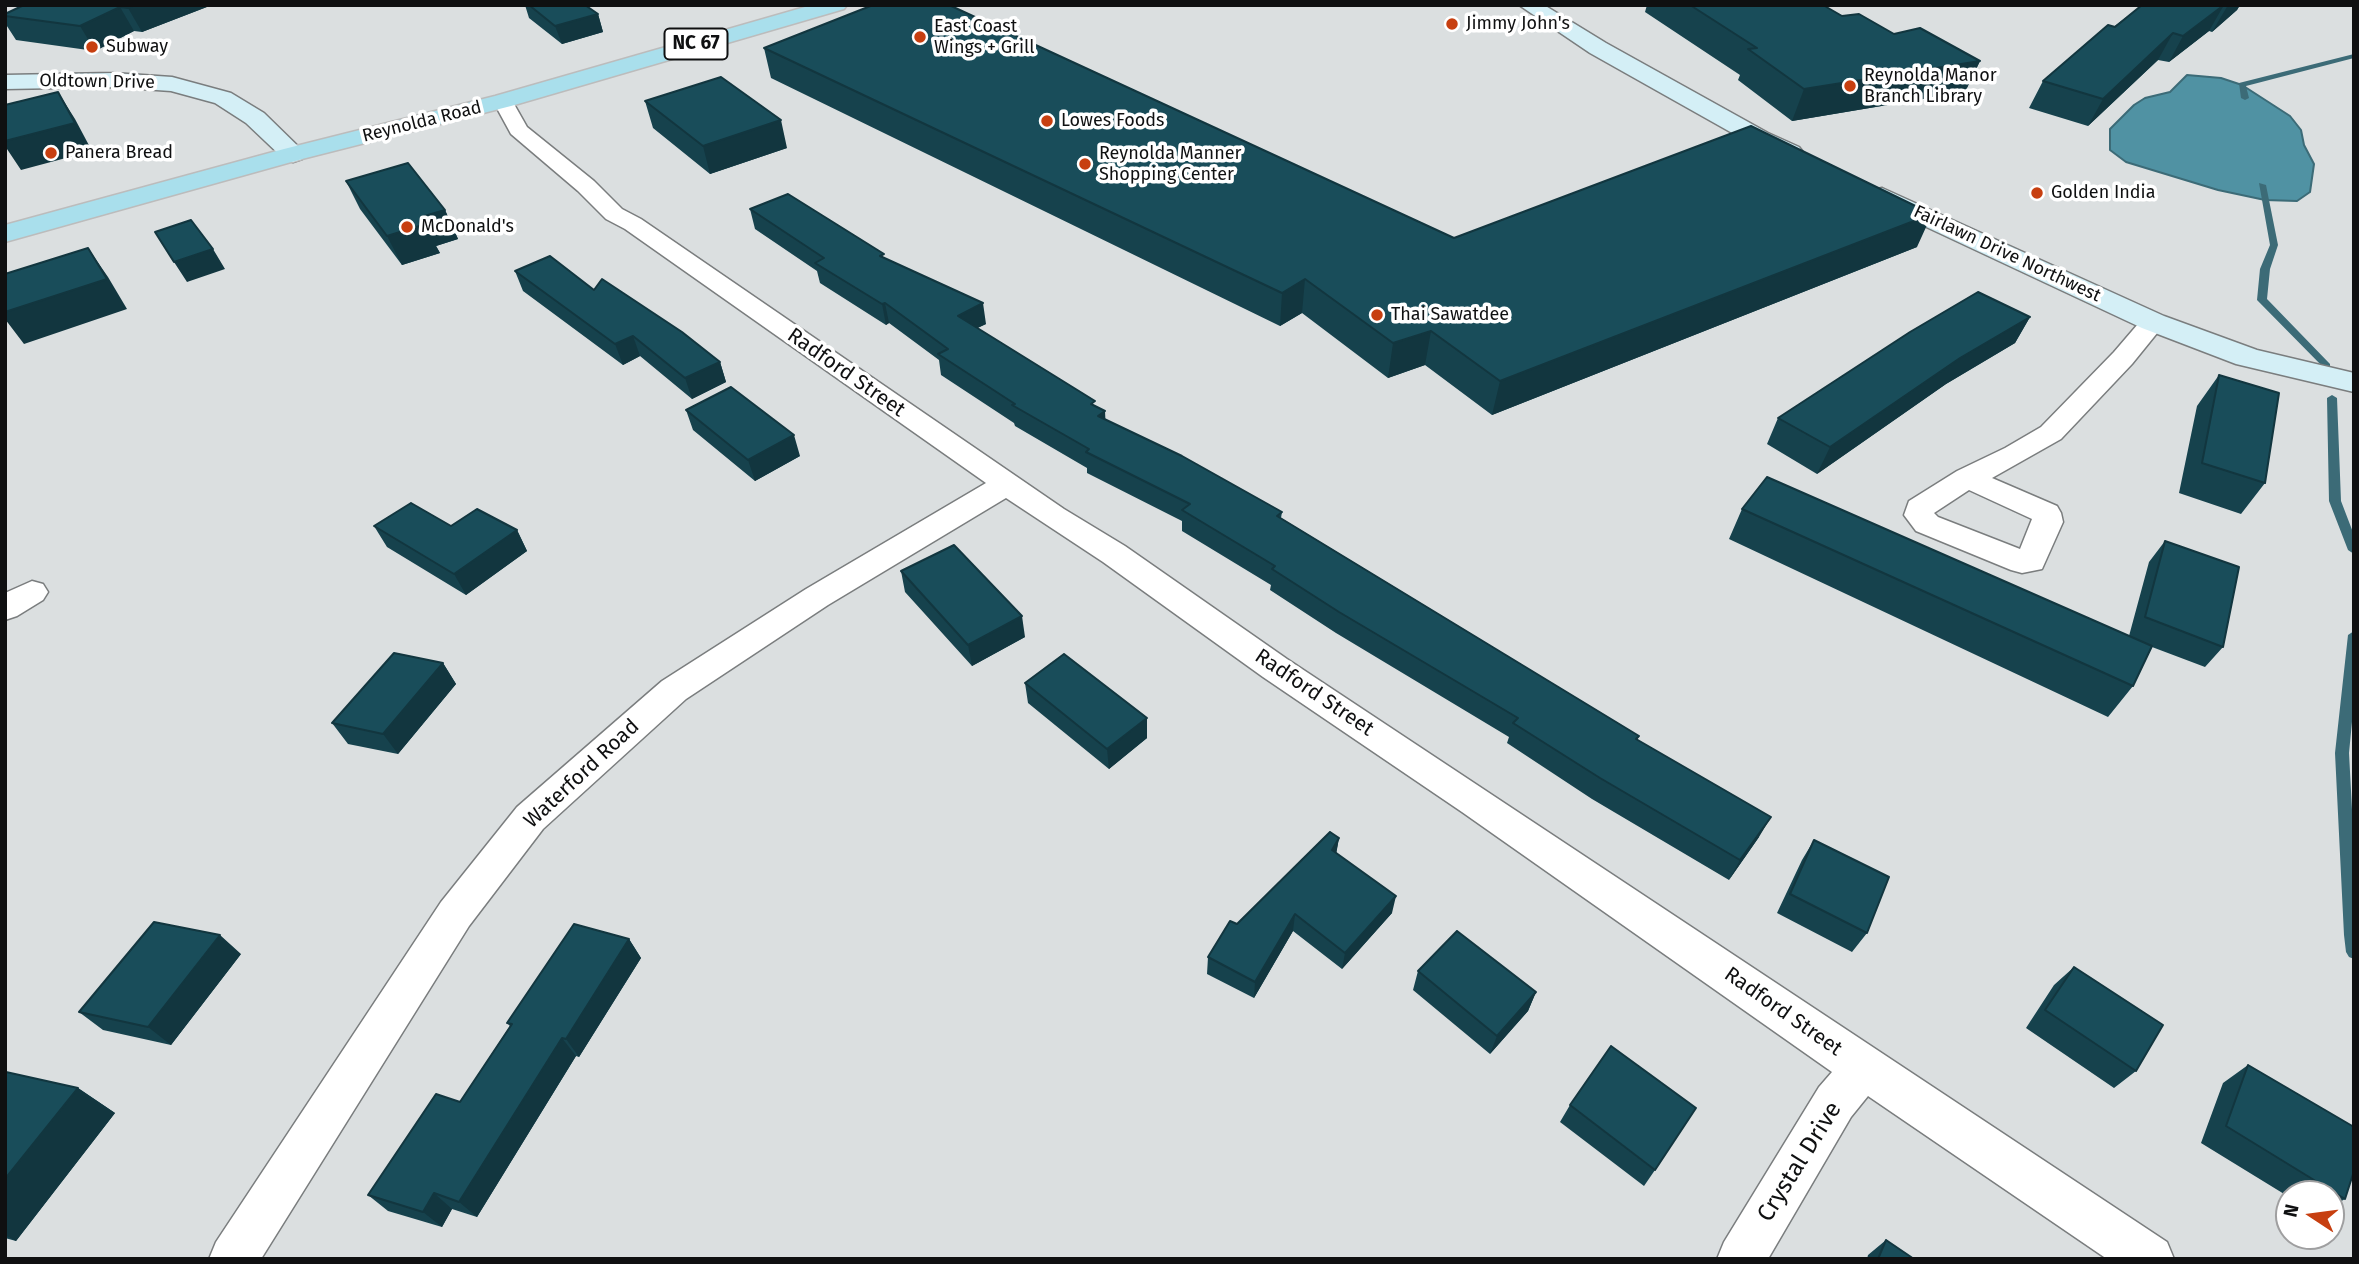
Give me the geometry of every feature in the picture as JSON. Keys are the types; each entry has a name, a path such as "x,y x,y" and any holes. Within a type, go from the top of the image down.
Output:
{"main road":[{"name":"Reynolda Road","path":"5,234 293,154 503,101 837,5"}],"street":[{"path":"1529,5 1598,48 1759,138 1809,161"},
{"name":"Oldtown Drive","path":"5,82 113,80 172,84 223,98 255,118 293,154"},
{"name":"Radford Street","path":"503,101 518,130 614,214 633,223 1007,484 1114,554 1275,667 1498,816 1864,1068 2150,1259"},
{"name":"Fairlawn Drive Northwest","path":"1856,183 2153,322 2247,357 2354,383"},
{"path":"1967,478 2015,455 2051,433 2123,358 2153,322"},
{"name":"Waterford Road","path":"233,1259 455,914 530,818 674,690 817,597 1007,484"},
{"name":"Crystal Drive","path":"1741,1259 1835,1102 1864,1068"}],"water":[{"path":"2187,75 2221,78 2242,85 2290,116 2301,130 2304,145 2314,164 2310,192 2297,201 2265,200 2218,190 2126,162 2110,150 2110,129 2134,105 2145,98 2170,92"}],"building":[{"path":"24,5 134,5 128,8 120,7 80,26 5,16"},
{"path":"529,5 585,5 598,14 555,26"},
{"path":"873,5 949,5 1454,238 1751,126 1932,214 1500,381 1431,331 1393,343 1305,279 1282,293 764,48"},
{"path":"1690,5 1823,5 1842,16 1859,14 1894,34 1920,28 1980,61 1804,89 1748,49 1757,48"},
{"path":"2142,5 2224,5 2183,36 2173,33 2103,99 2043,81 2108,25 2115,27"},
{"path":"721,77 781,120 703,146 645,101"},
{"path":"58,92 75,123 5,141 5,105"},
{"path":"408,163 445,210 421,217 426,224 387,236 346,181"},
{"path":"788,194 884,254 880,256 983,303 958,316 1095,401 1091,404 1105,411 1098,416 1182,456 1282,512 1277,516 1639,736 1636,739 1771,817 1740,860 1600,778 1513,723 1518,718 1339,612 1272,569 1275,566 1182,510 1190,504 1086,452 1089,449 1012,405 1015,404 938,354 948,349 885,303 882,304 815,263 824,258 750,209"},
{"path":"191,220 213,249 174,262 155,232"},
{"path":"88,248 107,279 5,312 5,274"},
{"path":"550,256 594,290 602,279 682,332 720,362 685,378 633,336 615,344 515,271"},
{"path":"1978,292 2030,317 1960,358 1830,447 1778,418 1910,332"},
{"path":"2219,375 2279,393 2265,483 2202,463"},
{"path":"731,387 794,435 748,460 686,410"},
{"path":"1767,477 2152,646 2133,686 1742,509"},
{"path":"411,503 451,526 477,509 517,530 454,574 374,526"},
{"path":"2165,541 2239,567 2223,647 2145,617"},
{"path":"954,545 1022,616 968,645 901,571"},
{"path":"394,653 443,663 383,734 332,723"},
{"path":"1064,654 1147,718 1107,749 1025,683"},
{"path":"1330,832 1339,838 1332,850 1396,896 1345,953 1295,914 1255,982 1208,957 1230,921 1237,924"},
{"path":"1814,840 1889,877 1867,933 1790,894"},
{"path":"154,922 220,935 148,1027 79,1012"},
{"path":"574,924 629,939 566,1039 562,1038 459,1202 434,1193 423,1212 368,1195 436,1094 460,1102 512,1024 507,1023"},
{"path":"1457,931 1536,992 1497,1036 1418,971"},
{"path":"2074,967 2163,1025 2136,1071 2045,1010"},
{"path":"1611,1046 1696,1108 1655,1170 1570,1105"},
{"path":"2248,1065 2354,1127 2354,1171 2345,1199 2345,1180 2314,1180 2226,1126"},
{"path":"5,1073 78,1088 5,1179"},
{"path":"1886,1240 1914,1259 1878,1259"}],"waterway":[{"path":"2245,98 2242,85 2354,56"},
{"path":"2262,185 2274,245 2265,269 2262,300 2327,366"},
{"path":"2332,398 2335,501 2354,550"},
{"path":"2354,635 2342,753 2354,952"}],"place":[{"name":"Jimmy John's","path":"1452,24"},
{"name":"East Coast Wings + Grill","path":"920,37"},
{"name":"Subway","path":"92,47"},
{"name":"Reynolda Manor Branch Library","path":"1850,86"},
{"name":"Lowes Foods","path":"1047,121"},
{"name":"Panera Bread","path":"51,153"},
{"name":"Reynolda Manner Shopping Center","path":"1085,164"},
{"name":"Golden India","path":"2037,193"},
{"name":"McDonald's","path":"407,227"},
{"name":"Thai Sawatdee","path":"1377,315"}]}
